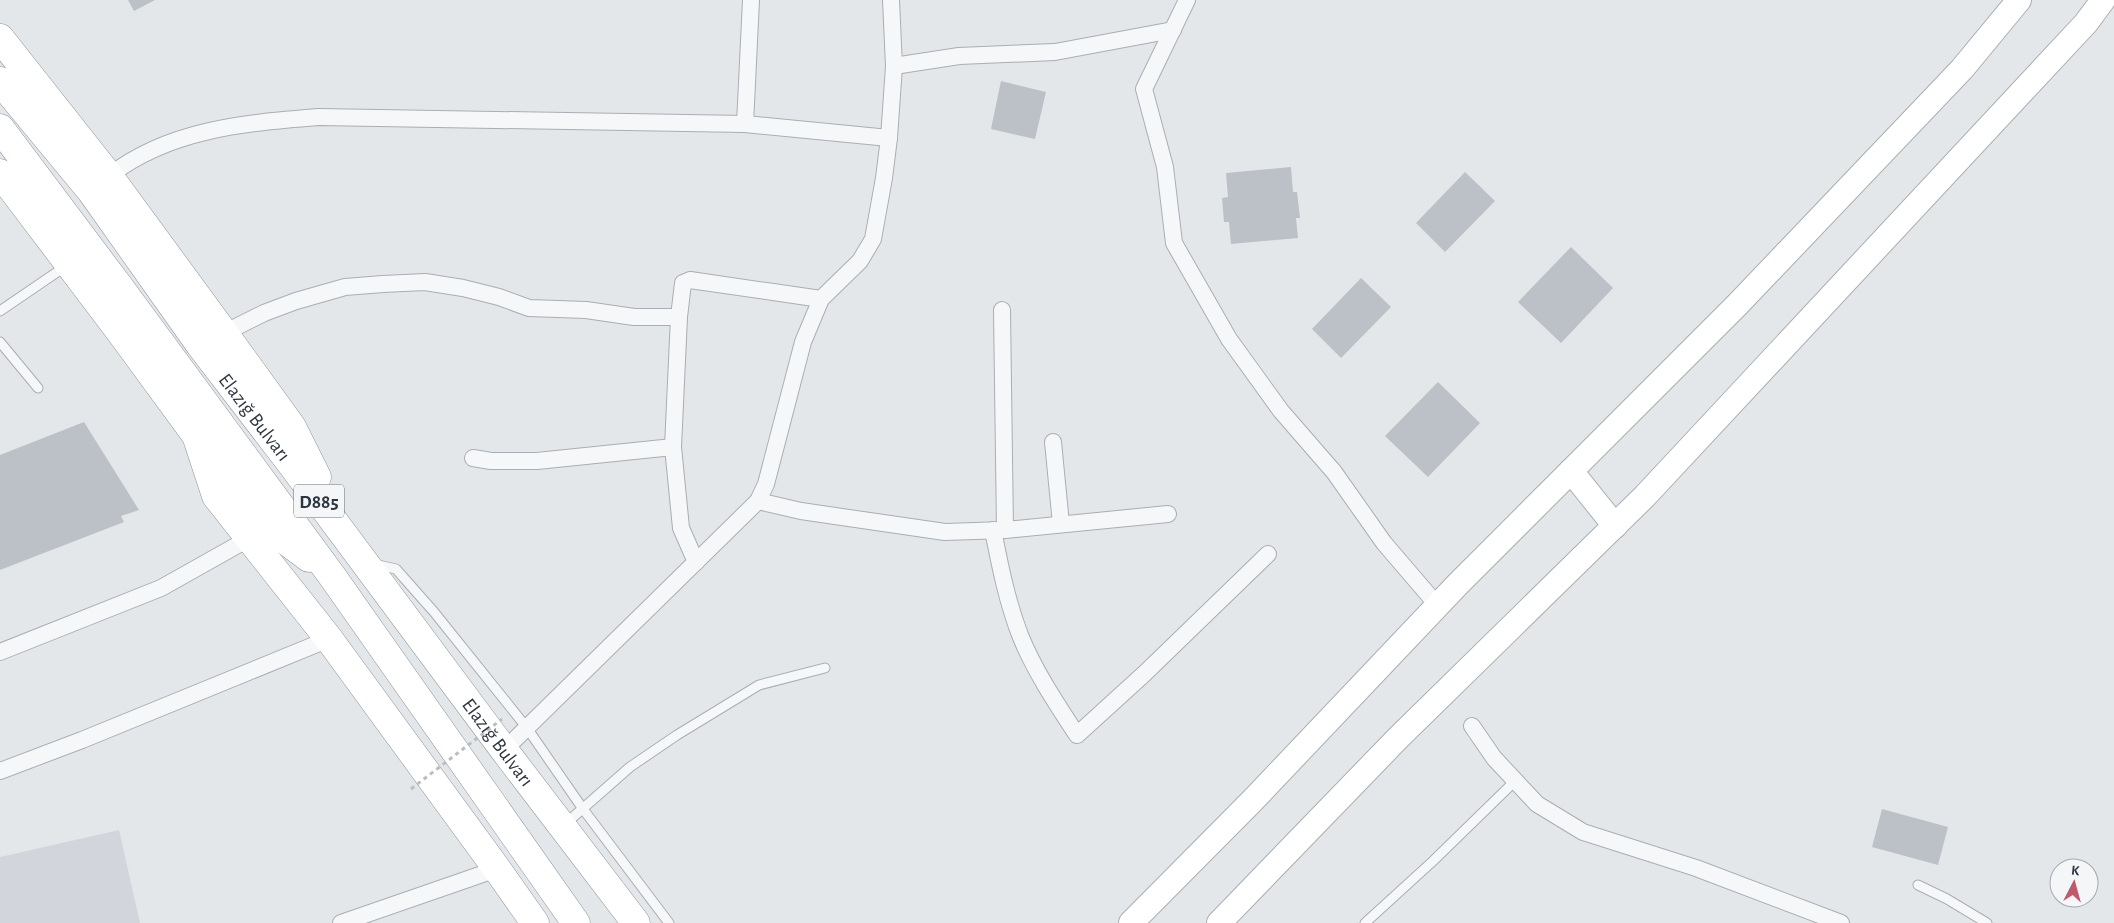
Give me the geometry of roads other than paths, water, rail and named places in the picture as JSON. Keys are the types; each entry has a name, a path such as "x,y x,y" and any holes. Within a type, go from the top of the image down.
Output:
{"highway":[{"path":"0,38 109,176 292,427 356,552"},
{"name":"Elazığ Bulvarı","path":"0,81 91,191 200,345 636,923"},
{"name":"Elazığ Bulvarı","path":"0,128 332,576 576,923"},
{"path":"0,173 258,520 332,576"},
{"path":"196,435 216,496 329,639 498,869 535,923"}],"main road":[{"path":"1131,923 1254,799 1438,606 1738,304 1955,76 2019,0"},
{"path":"1219,923 1398,738 1652,489 2086,23 2104,0"},
{"path":"1571,471 1615,526"}],"street":[{"path":"745,124 751,0"},
{"path":"504,750 758,501 766,484 803,342 821,299 860,261 873,240 889,138 894,66 891,0"},
{"path":"1187,0 1144,88 1165,168 1174,243 1229,339 1281,411 1334,472 1384,543 1438,606"},
{"path":"894,66 960,56 1055,52 1173,30"},
{"path":"109,176 129,160 184,136 252,122 319,117 745,124 889,138"},
{"path":"696,562 681,528 673,448 679,317 683,283 690,280 821,299"},
{"path":"224,333 264,313 296,301 345,287 425,282 463,288 498,297 529,308 586,310 634,318 679,317"},
{"path":"1002,310 999,530 1003,581 1020,635 1048,690 1077,735 1144,674 1268,554"},
{"path":"1053,442 1061,524"},
{"path":"473,458 491,461 538,461 673,448"},
{"path":"758,501 801,511 945,532 999,530 1168,514"},
{"path":"0,652 161,588 250,538"},
{"path":"0,771 82,740 329,639"},
{"path":"1472,726 1494,758 1514,782 1537,804 1583,832 1696,868 1841,923"},
{"path":"341,923 498,869"}],"lane":[{"path":"0,311 69,264"},
{"path":"0,342 38,388"},
{"path":"356,552 396,569 434,612 527,728 583,809 669,923"},
{"path":"562,827 630,767 677,735 759,685 825,668"},
{"path":"1365,923 1433,861 1514,782"},
{"path":"1918,885 1947,899 1987,923"}]}
